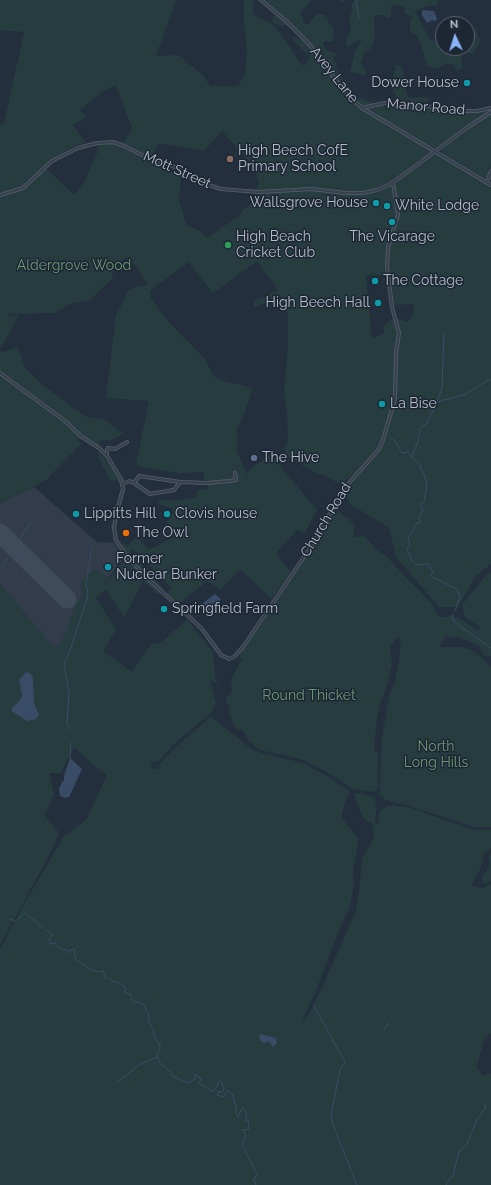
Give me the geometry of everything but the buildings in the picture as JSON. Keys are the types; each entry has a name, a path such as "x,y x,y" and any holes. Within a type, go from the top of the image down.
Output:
{"street":[{"name":"Avey Lane","path":"261,0 286,21 309,44 345,92 362,108 380,121 491,185"},
{"name":"Manor Road","path":"362,108 385,103 403,107 429,106 434,109 470,111 491,108"},
{"name":"Mott Street","path":"0,195 23,188 52,161 78,148 97,143 113,142 148,158 171,165 206,184 232,190 259,192 312,189 344,193 363,193 377,190 393,182 491,112"},
{"path":"487,182 491,171"},
{"name":"Church Road","path":"122,484 123,492 117,510 114,528 116,540 126,555 147,578 202,629 221,655 229,659 235,657 306,553 346,486 379,449 383,440 395,399 396,353 399,333 392,307 387,267 388,247 398,215 393,182"},
{"path":"0,373 65,421 82,437 99,448 107,456 122,484 130,481 147,493 152,494 174,490 180,482"},
{"path":"107,456 108,448 115,449 126,442"},
{"path":"134,483 139,476 180,482 207,483 230,481 236,480 235,473"}],"shaded area":[{"path":"34,487 97,542 114,543 124,558 100,588 58,653 0,584 0,503"}],"green space":[{"name":"Aldergrove Wood","path":"0,0 176,0 156,56 178,55 203,75 210,86 238,86 245,74 247,49 244,22 244,0 253,0 253,14 276,27 304,66 310,56 294,42 293,36 300,40 300,37 286,25 281,26 275,24 272,21 274,14 257,0 311,0 299,14 303,17 303,22 305,24 310,24 312,19 317,14 323,14 327,17 329,23 333,27 334,32 331,35 334,38 333,42 326,41 323,43 326,50 337,54 333,58 337,66 335,66 355,96 387,108 391,105 438,110 474,111 491,109 491,111 435,149 386,123 388,127 429,148 432,152 390,183 377,189 355,194 360,195 397,184 398,180 435,153 491,187 491,564 475,577 458,607 439,607 396,557 389,528 350,504 345,491 353,475 342,485 322,474 321,476 289,457 284,448 288,442 287,413 284,392 288,343 288,314 280,299 254,307 253,305 257,299 265,297 272,292 278,291 257,261 213,293 188,262 150,291 151,298 167,320 204,358 215,377 224,381 252,388 248,404 237,430 237,451 246,474 253,467 271,455 317,510 305,533 297,530 276,553 291,572 272,599 241,570 220,589 207,581 179,604 168,593 171,588 133,549 130,552 164,589 158,594 143,581 124,618 106,589 96,598 116,630 103,651 132,672 151,644 161,643 187,619 213,652 215,677 218,685 210,679 216,704 210,714 175,743 159,761 151,762 152,768 160,769 159,764 211,716 254,751 303,763 327,776 350,792 346,798 341,817 359,839 353,870 354,885 349,909 337,935 318,986 301,1023 310,1012 356,911 362,858 374,838 373,825 363,818 354,794 362,793 375,798 375,824 379,824 379,813 387,805 408,807 474,830 491,830 491,848 484,854 480,870 471,886 482,888 491,884 491,1033 484,1039 477,1068 483,1076 491,1073 491,1185 0,1185 0,949 21,909 64,836 86,820 107,775 74,747 61,773 49,773 54,794 45,815 59,833 50,854 0,945 0,584 55,649 61,642 69,625 70,617 82,595 81,581 96,569 110,578 123,561 114,543 111,526 121,486 116,479 111,480 103,467 96,450 124,478 125,492 117,522 116,533 121,545 125,543 127,546 136,537 149,549 176,536 169,524 166,522 174,509 158,504 160,500 177,500 196,497 197,491 208,489 207,480 204,480 204,472 180,473 136,465 149,401 106,398 116,315 126,293 134,287 147,285 144,278 129,257 116,264 111,280 90,300 70,304 55,313 7,314 11,317 19,315 0,349 0,124 4,123 24,32 0,30","holes":["116,85 132,128 122,146 114,143 98,145 97,153 83,185 74,195 44,166 51,159 77,145 86,143 73,125 87,116 80,110 102,92","222,131 253,165 259,183 250,205 242,210 241,214 207,238 200,231 186,225 179,199 181,176 150,159 159,143 204,151","366,275 389,275 394,305 413,304 414,313 408,322 394,318 384,325 384,333 373,338 371,333","260,1034 276,1038 273,1046 268,1041 266,1043 259,1038"]},
{"path":"355,0 439,0 437,5 428,6 415,11 430,40 435,42 435,56 462,56 463,68 456,71 454,65 448,63 439,68 428,67 418,36 410,32 410,22 412,16 405,14 404,7 397,5 391,6 391,16 388,18 383,15 375,15 375,38 371,48 364,54 361,63 367,72 365,75 350,72 355,52 362,39 347,47 346,40 351,30 349,19 352,10 352,3"},
{"path":"478,28 477,33 480,39 479,45 475,50 475,29"},
{"path":"396,65 401,66 408,98 428,97 428,105 395,104 398,102 391,85"},
{"path":"491,113 491,168 489,167 488,170 490,171 488,177 485,179 443,154 441,150"},
{"path":"18,347 24,366 39,382 87,417 106,420 117,430 124,433 114,439 100,441 97,447 90,444 86,438 77,438 81,444 46,480 0,503 0,351 3,352"},
{"path":"334,509 349,519 355,526 353,535 355,537 364,536 375,548 386,556 433,605 438,617 451,615 462,620 478,631 480,627 465,617 462,605 485,576 491,572 491,656 484,656 479,646 458,637 451,638 446,636 439,647 461,647 471,650 482,657 491,667 491,827 474,827 409,806 388,801 379,795 382,737 390,693 395,682 398,665 401,646 399,636 390,646 392,664 377,718 374,750 378,753 378,786 376,792 353,789 332,775 301,759 260,750 249,741 243,730 235,729 228,709 230,705 226,704 226,698 232,691 231,680 242,659 238,657"},
{"path":"491,852 491,881 484,884 482,877 488,869 490,861 488,857"}],"water":[{"path":"422,10 434,11 436,16 435,21 432,20 427,23 422,15"},
{"path":"215,594 221,599 219,603 205,614 201,608 203,603"},
{"path":"26,672 30,673 33,678 34,703 39,715 36,719 27,721 12,711 12,708 21,699 22,695 19,680"},
{"path":"70,758 82,769 69,797 65,798 60,796 59,789 64,781 64,776"},
{"path":"260,1034 276,1038 277,1043 273,1047 268,1041 266,1043 262,1042 259,1038"}],"waterway":[{"path":"356,0 359,18"},
{"path":"437,402 442,388 444,332"},
{"path":"424,426 427,423 437,402 466,394 488,380 491,380"},
{"path":"423,426 420,428 418,441 412,457 421,466 420,469 423,471 427,484"},
{"path":"389,437 396,442 402,453 408,452 412,457"},
{"path":"413,562 407,549 410,544 408,538 417,523 421,522 419,517 423,510 420,504 424,502 427,484"},
{"path":"0,569 31,522"},
{"path":"70,730 67,724 69,693 64,664 70,651 88,595 86,583 92,546"},
{"path":"419,565 428,564 433,573 431,575 432,577 457,589 460,597 455,611"},
{"path":"453,614 452,619 491,648"},
{"path":"70,758 71,743"},
{"path":"17,920 25,913 42,927"},
{"path":"10,919 15,921"},
{"path":"46,930 52,935 49,941 50,944 56,943 56,946 67,950 69,953 72,949 74,949 76,960 92,970 97,972 103,971 106,979"},
{"path":"109,978 113,982 115,983 116,981 125,987 126,989 124,991 131,995 132,1001 143,1004 149,1015 149,1022 154,1031 154,1037 160,1045 160,1049 157,1054 159,1062 171,1073"},
{"path":"314,1006 345,1062 340,1069 331,1115 333,1125 357,1185"},
{"path":"384,1030 388,1023"},
{"path":"116,1083 139,1065 157,1057"},
{"path":"171,1074 174,1077 188,1083 195,1079 195,1074 201,1079 199,1083 212,1092 217,1087 219,1081 222,1083 224,1090 222,1092 219,1091 217,1095 224,1097 227,1091 229,1091 233,1095 236,1114 238,1117 242,1108 246,1111 247,1116 245,1120 248,1120 249,1129 243,1130 246,1136 242,1146"},
{"path":"446,1185 453,1175 459,1151 466,1146 477,1120 486,1107 483,1103"},
{"path":"244,1149 256,1172"},
{"path":"256,1185 254,1180 257,1173"}],"runway":[{"path":"0,533 67,599"}],"place":[{"name":"Dower House","path":"467,83"},
{"name":"High Beech CofE Primary School","path":"230,159"},
{"name":"Wallsgrove House","path":"376,203"},
{"name":"White Lodge","path":"387,206"},
{"name":"The Vicarage","path":"392,222"},
{"name":"High Beach Cricket Club","path":"228,245"},
{"name":"The Cottage","path":"375,281"},
{"name":"High Beech Hall","path":"378,303"},
{"name":"La Bise","path":"382,404"},
{"name":"The Hive","path":"254,458"},
{"name":"Lippitts Hill","path":"76,514"},
{"name":"Clovis house","path":"167,514"},
{"name":"The Owl","path":"126,533"},
{"name":"Former Nuclear Bunker","path":"108,567"},
{"name":"Springfield Farm","path":"164,609"}],"park label":[{"name":"Round Thicket","path":"309,696"},
{"name":"North Long Hills","path":"436,756"}]}
